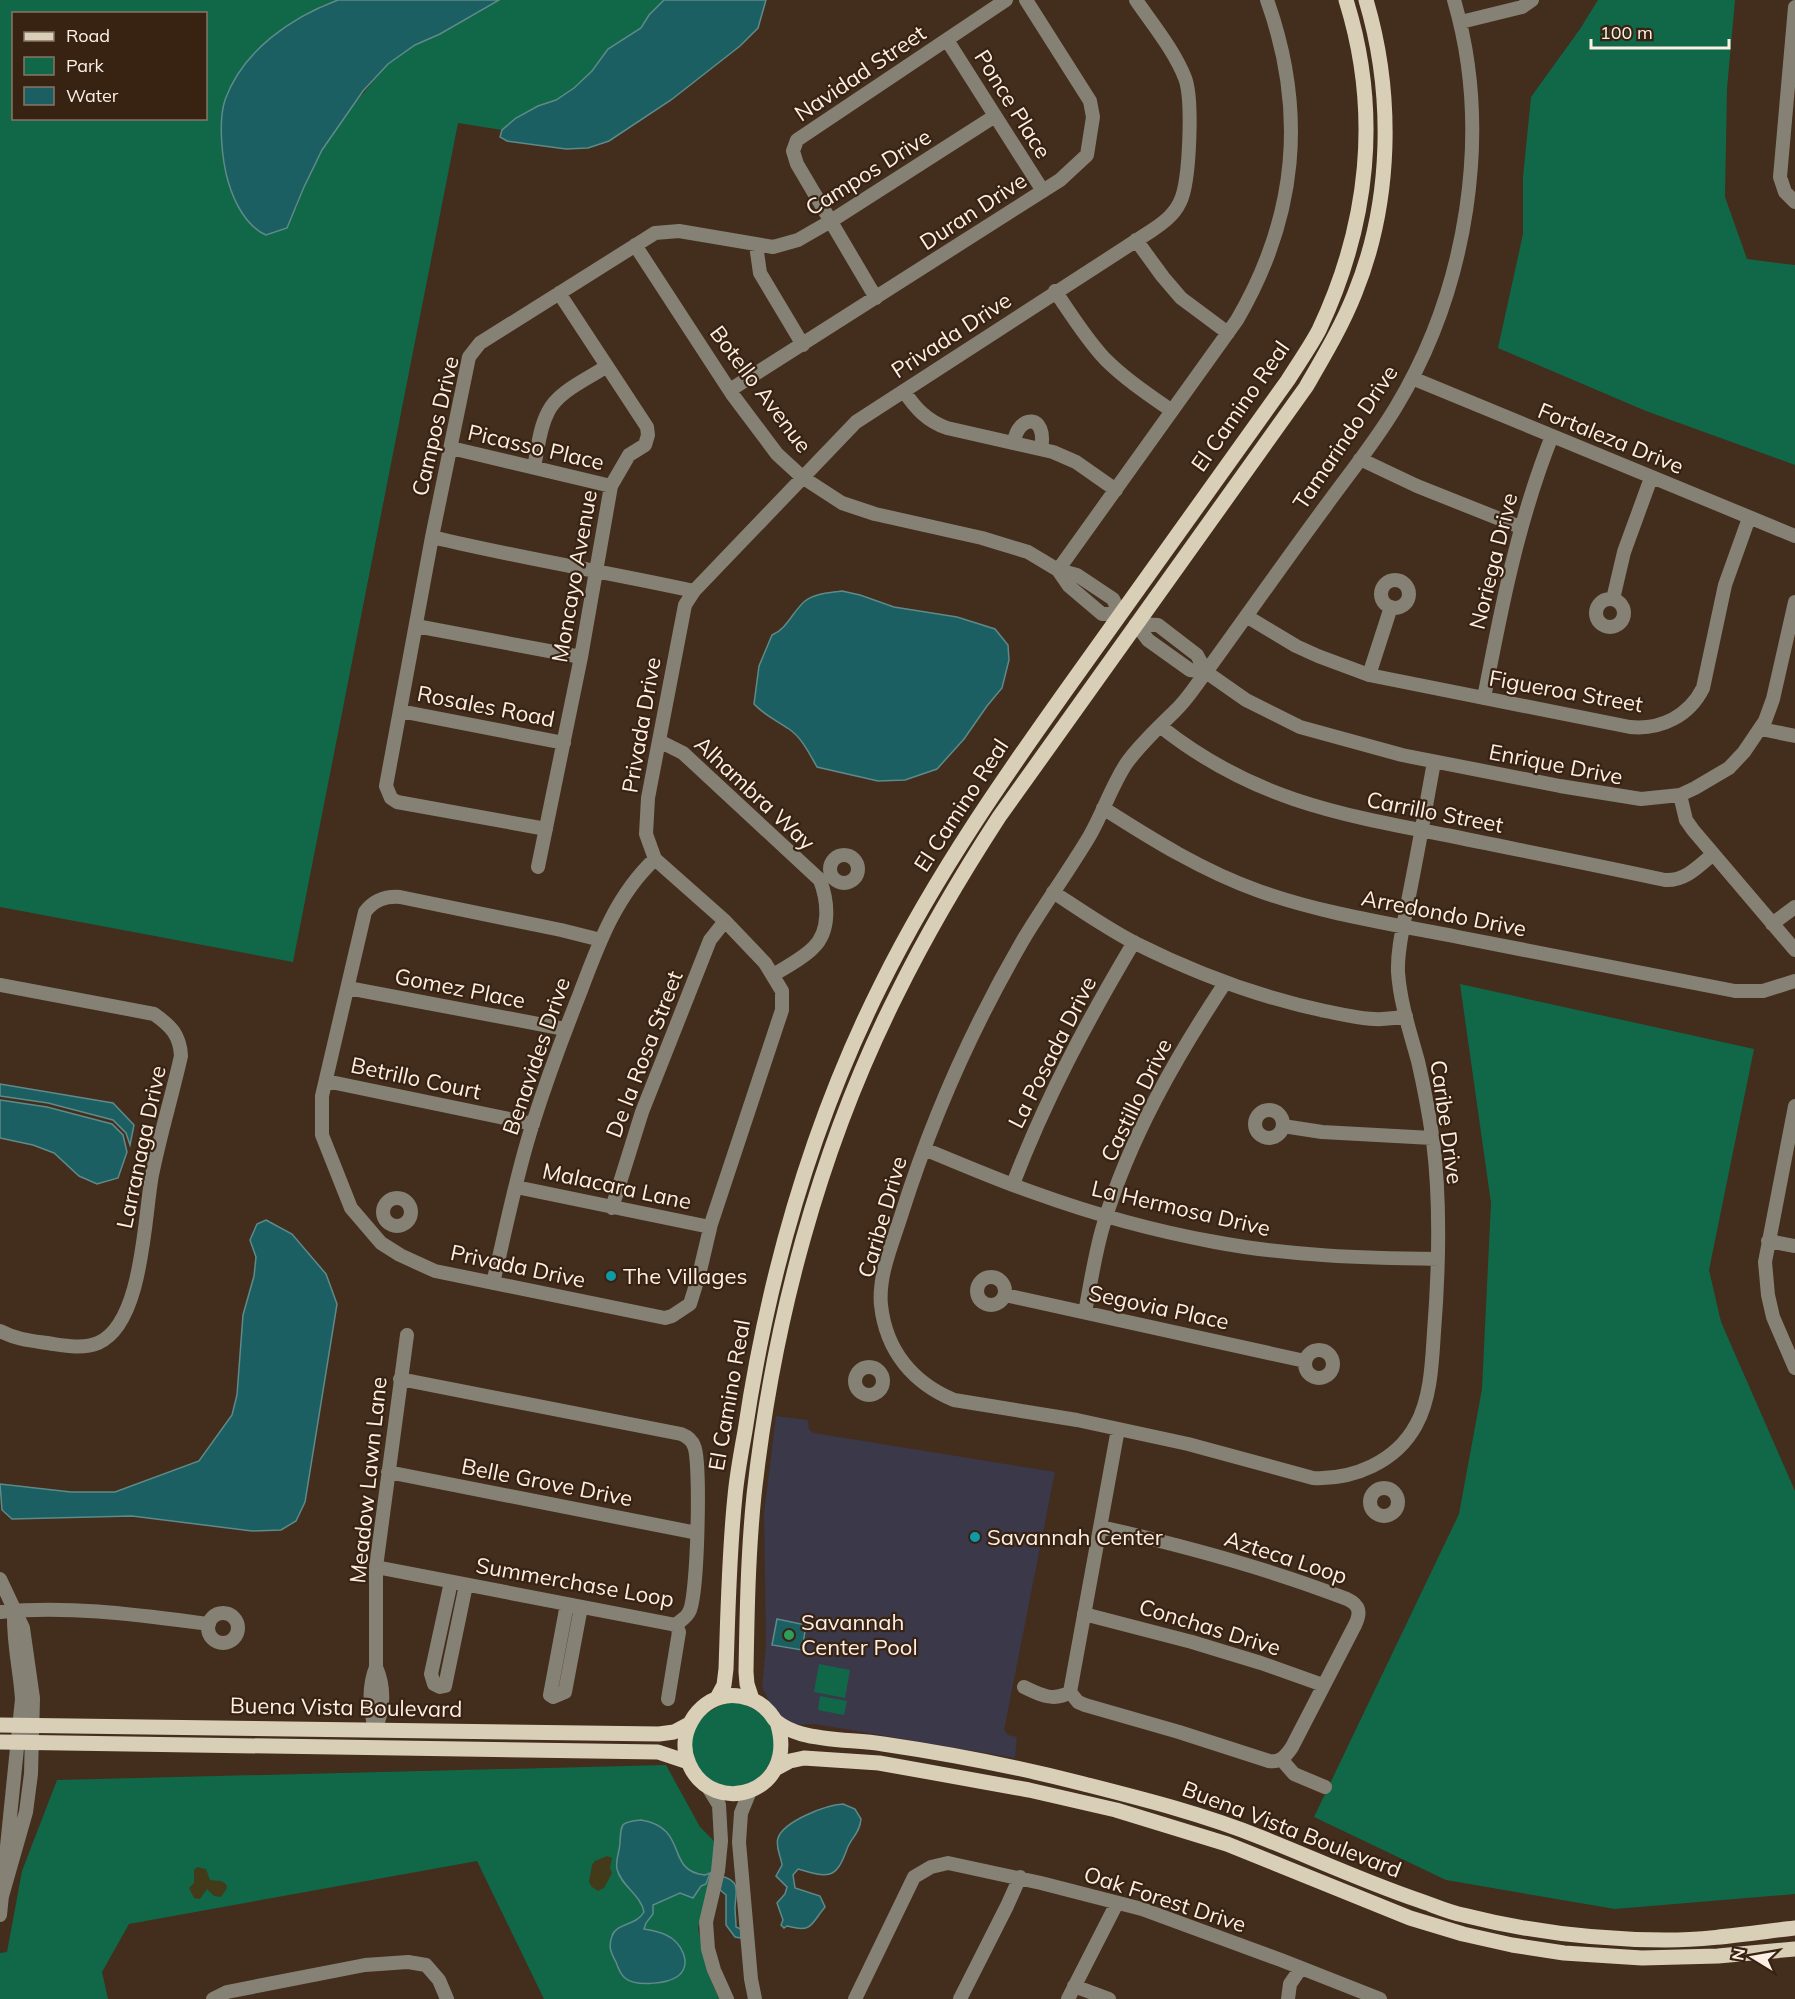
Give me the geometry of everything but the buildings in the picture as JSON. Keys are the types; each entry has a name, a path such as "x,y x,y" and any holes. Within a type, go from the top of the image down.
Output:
{"main road":[{"name":"El Camino Real","path":"717,1698 724,1685 726,1669 735,1493 754,1368 766,1310 802,1181 821,1125 854,1044 899,950 944,870 1009,770 1287,380 1318,332 1349,252 1366,166 1365,87 1354,23 1346,0"},
{"name":"El Camino Real","path":"752,1699 746,1672 749,1573 757,1476 772,1372 784,1313 821,1182 872,1048 905,977 962,874 999,817 1306,387 1333,341 1355,293 1367,259 1384,169 1383,86 1373,22 1366,0"},
{"path":"1120,614 1136,624"},
{"path":"730,1572 749,1573"},
{"path":"729,1696 752,1699 762,1705 777,1722 782,1738 782,1753 777,1768 768,1779 750,1791 736,1794 708,1787 696,1776 688,1762 685,1743 689,1724 701,1709 717,1698 729,1696"},
{"name":"Buena Vista Boulevard","path":"777,1722 799,1733 882,1744 1020,1768 1158,1803 1255,1835 1393,1891 1460,1915 1519,1928 1560,1934 1666,1940 1726,1937 1795,1929"},
{"name":"Buena Vista Boulevard","path":"0,1725 659,1734 674,1732 689,1724"},
{"path":"375,1729 375,1748"},
{"name":"Buena Vista Boulevard","path":"0,1742 658,1752 688,1762"},
{"path":"879,1763 882,1744"},
{"name":"Buena Vista Boulevard","path":"777,1768 790,1761 804,1758 879,1763 1029,1790 1116,1810 1227,1844 1410,1918 1463,1934 1512,1945 1564,1953 1642,1958 1718,1956 1795,1949"}],"street":[{"name":"Navidad Street","path":"876,298 796,164 793,151 797,140 1006,0"},
{"name":"Duran Drive","path":"730,390 1060,180 1087,155 1093,117 1090,101 1026,0"},
{"name":"Privada Drive","path":"601,940 391,896 370,905 365,912 322,1096 322,1135 351,1208 381,1243 422,1266 435,1271 665,1318 690,1304 710,1227 782,1010 782,990 765,963 724,921 655,859 648,841 646,819 685,604 694,591 856,422 1171,215 1183,196 1187,178 1189,89 1182,70 1136,0"},
{"path":"1058,570 1228,333 1252,295 1272,248 1284,203 1292,128 1284,54 1267,0"},
{"name":"Tamarindo Drive","path":"1206,672 1396,407 1412,378 1445,297 1462,229 1471,165 1471,103 1461,22 1454,0"},
{"path":"1461,22 1522,7 1532,0"},
{"path":"1795,7 1780,177 1785,192 1795,202"},
{"name":"Ponce Place","path":"947,40 1043,191"},
{"name":"Campos Drive","path":"546,829 397,802 391,798 386,786 432,537 469,357 480,343 656,233 679,231 773,247 798,240 995,116"},
{"path":"1136,240 1177,293 1228,333"},
{"name":"Botello Avenue","path":"634,245 730,390 777,454 802,477 842,502 875,514 1013,546 1028,552 1058,570 1069,586 1102,614 1120,614"},
{"path":"756,245 760,273 803,345"},
{"path":"1055,291 1091,344 1104,358 1133,383 1172,411"},
{"name":"Moncayo Avenue","path":"538,867 581,657 611,486 629,455 645,445 648,435 647,427 559,293"},
{"path":"534,467 537,447 553,404 607,366"},
{"name":"Fortaleza Drive","path":"1412,378 1795,536"},
{"path":"904,391 922,415 934,423 946,428 1059,454 1076,462 1116,490"},
{"path":"1014,442 1015,434 1022,426 1028,422 1035,423 1043,432 1041,449"},
{"name":"Noriega Drive","path":"1484,698 1520,527 1552,436"},
{"name":"Picasso Place","path":"451,448 611,486"},
{"path":"1360,459 1417,486 1520,527"},
{"path":"1613,599 1624,552 1651,478"},
{"name":"Figueroa Street","path":"1246,616 1296,646 1369,675 1630,727 1650,727 1674,719 1692,704 1702,688 1728,574 1749,518"},
{"path":"432,537 694,591"},
{"name":"Enrique Drive","path":"1136,624 1158,625 1197,655 1206,672 1246,700 1300,727 1366,747 1434,762 1629,799 1660,798 1680,795 1729,768 1761,729 1773,699 1791,639 1795,602"},
{"path":"1369,675 1391,607"},
{"path":"416,626 581,657"},
{"name":"Caribe Drive","path":"1206,672 1177,710 1127,763 1090,836 1023,941 975,1031 941,1104 924,1149 895,1233 882,1287 883,1320 888,1338 909,1371 938,1393 954,1400 1077,1420 1224,1453 1313,1478 1328,1479 1366,1469 1388,1457 1404,1442 1416,1424 1423,1407 1432,1356 1438,1259 1436,1174 1432,1138 1398,972 1434,762"},
{"name":"Rosales Road","path":"400,711 564,742"},
{"name":"Carrillo Street","path":"1160,726 1196,753 1242,778 1285,797 1349,816 1665,880 1679,879 1713,854"},
{"path":"1761,729 1795,736"},
{"name":"Alhambra Way","path":"659,741 683,753 826,878 826,920 820,939 813,949 773,975"},
{"path":"1680,795 1686,820 1795,950"},
{"name":"Arredondo Drive","path":"1103,808 1175,853 1230,879 1311,907 1744,992 1776,988 1795,981"},
{"name":"Benavides Drive","path":"493,1282 533,1124 565,1029 601,940 619,903 639,875 655,859"},
{"path":"1053,892 1134,942 1225,983 1281,1001 1372,1020 1390,1020 1406,1016"},
{"path":"1772,924 1795,907"},
{"name":"De la Rosa Street","path":"612,1208 647,1101 710,939 724,921"},
{"name":"La Posada Drive","path":"1013,1184 1031,1138 1075,1045 1134,942"},
{"name":"Castillo Drive","path":"1085,1312 1106,1215 1134,1147 1163,1085 1225,983"},
{"name":"Larranaga Drive","path":"0,985 154,1014 174,1030 180,1043 181,1056 152,1176 139,1267 127,1311 112,1333 97,1343 72,1347 12,1338 0,1331"},
{"name":"Gomez Place","path":"348,988 565,1029"},
{"name":"Betrillo Court","path":"326,1081 533,1124"},
{"path":"1795,1106 1765,1262 1767,1295 1773,1317 1795,1368"},
{"path":"1283,1126 1322,1132 1432,1138"},
{"name":"La Hermosa Drive","path":"924,1149 1034,1193 1106,1215 1215,1242 1274,1251 1366,1258 1438,1259"},
{"name":"Malacara Lane","path":"516,1186 710,1227"},
{"path":"369,1229 384,1219"},
{"path":"1768,1241 1795,1246"},
{"name":"Segovia Place","path":"1005,1295 1305,1361"},
{"name":"Meadow Lawn Lane","path":"375,1729 371,1714 372,1678 376,1667 376,1567 407,1335"},
{"path":"882,1375 900,1360"},
{"name":"Summerchase Loop","path":"376,1567 676,1625 690,1612 696,1585 695,1447 687,1437 400,1379"},
{"path":"1024,1688 1053,1698 1062,1697 1070,1692 1118,1430"},
{"path":"1366,1469 1377,1489"},
{"name":"Belle Grove Drive","path":"388,1472 697,1533"},
{"name":"Azteca Loop","path":"1101,1527 1235,1560 1295,1579 1354,1602 1359,1612 1358,1618 1292,1747 1281,1759"},
{"path":"0,1579 7,1611 23,1628 32,1680 25,1743 7,1827 0,1914"},
{"path":"451,1582 431,1674 434,1684 440,1687 446,1686 466,1585"},
{"path":"567,1604 549,1695 553,1697 565,1692 581,1607"},
{"path":"7,1611 96,1610 209,1624"},
{"name":"Conchas Drive","path":"1084,1614 1192,1642 1323,1685"},
{"path":"668,1699 679,1632 676,1625"},
{"path":"1070,1692 1078,1702 1085,1705 1269,1761 1274,1762 1281,1759 1294,1774 1325,1787"},
{"path":"708,1787 719,1805 722,1841 718,1872 710,1897 706,1922 708,1949 714,1970 727,1999"},
{"path":"750,1791 741,1813 739,1842 748,1950 755,1999"},
{"name":"Oak Forest Drive","path":"855,1999 914,1877 931,1867 948,1863 1020,1877 1142,1909 1380,1999"},
{"path":"960,1999 1008,1906 1020,1877"},
{"path":"1109,1999 1071,1993 1117,1903"},
{"path":"213,1999 227,1992 365,1965 408,1962 426,1965 438,1980 447,1999"},
{"path":"1288,1999 1290,1984 1301,1968"}],"shaded area":[{"path":"776,1416 808,1420 809,1430 814,1433 1055,1472 1004,1730 1008,1735 1017,1737 1015,1758 815,1724 793,1725 784,1720 771,1705 762,1687 766,1646 764,1513"}],"green space":[{"path":"0,0 338,0 321,6 241,71 225,100 222,135 224,155 296,209 322,150 349,110 388,64 415,45 440,34 499,0 664,0 649,15 641,28 608,49 592,71 574,88 556,100 538,106 516,118 502,130 458,123 293,962 0,907"},
{"path":"1598,0 1735,0 1727,89 1725,197 1747,259 1795,265 1795,465 1646,411 1498,348 1523,234 1523,177 1531,97"},
{"path":"1460,984 1754,1049 1709,1270 1721,1322 1795,1491 1795,1894 1615,1909 1446,1880 1314,1817 1459,1514 1482,1389 1491,1203"},
{"path":"819,1664 850,1670 845,1698 814,1692"},
{"path":"820,1696 847,1701 844,1715 818,1710"},
{"path":"732,1702 753,1709 767,1721 773,1736 773,1752 768,1767 757,1779 742,1786 723,1785 708,1778 700,1770 691,1748 695,1727 702,1719 710,1711"},
{"path":"666,1765 700,1827 718,1845 698,1928 709,1976 719,1999 544,1999 477,1861 129,1924 102,1972 108,1999 0,1999 0,1953 7,1952 22,1871 57,1780"}],"sand":[{"path":"607,1856 612,1858 610,1868 612,1873 604,1888 598,1891 589,1882 592,1865 595,1861"},
{"path":"197,1867 206,1869 210,1880 226,1884 227,1888 221,1897 214,1896 207,1889 200,1899 194,1898 189,1888 194,1883 194,1870"}],"water":[{"path":"338,0 499,0 440,34 415,45 388,64 363,91 322,150 287,228 266,235 252,226 242,212 228,181 222,140 225,100 244,66 271,38 303,16"},
{"path":"664,0 766,0 758,28 740,46 671,100 609,141 588,148 566,149 507,141 500,137 502,130 516,118 538,106 556,100 574,88 592,71 608,49 641,28 649,15"},
{"path":"842,591 894,607 957,617 995,629 1008,645 1009,660 1002,688 964,739 937,769 905,780 878,781 817,767 798,737 754,704 759,666 772,635 782,629 809,598"},
{"path":"0,1084 113,1103 134,1125 130,1145 126,1133 113,1120 48,1103 0,1096"},
{"path":"0,1100 47,1107 112,1124 123,1135 127,1152 118,1178 97,1184 79,1176 54,1153 33,1145 0,1138"},
{"path":"266,1220 292,1234 326,1274 337,1304 305,1502 296,1521 281,1530 252,1531 132,1516 12,1519 2,1510 0,1484 71,1492 115,1492 199,1461 232,1415 237,1395 243,1315 254,1276 256,1257 250,1240 257,1224"},
{"name":"Savannah Center Pool","path":"777,1619 806,1625 802,1650 772,1645"},
{"path":"843,1804 855,1809 861,1819 859,1828 839,1866 830,1874 817,1874 798,1869 793,1875 795,1888 820,1896 825,1907 810,1926 802,1929 787,1926 784,1928 781,1925 783,1920 777,1903 785,1894 787,1887 776,1876 782,1865 778,1838 788,1826 797,1820 827,1807"},
{"path":"641,1820 656,1824 666,1831 685,1866 692,1872 705,1875 710,1873 706,1884 701,1886 693,1898 680,1893 653,1905 653,1914 644,1929 661,1933 676,1942 683,1953 685,1965 678,1976 673,1979 652,1983 636,1983 625,1978 619,1971 610,1947 614,1932 636,1920 644,1912 639,1900 622,1880 617,1869 622,1827 626,1823"},
{"path":"721,1876 732,1881 736,1887 736,1927 741,1929 741,1938 735,1937 726,1925 726,1895 718,1888"}],"place":[{"name":"The Villages","path":"611,1276"},
{"name":"Savannah Center","path":"975,1537"},
{"name":"Savannah Center Pool","path":"789,1635"}]}
